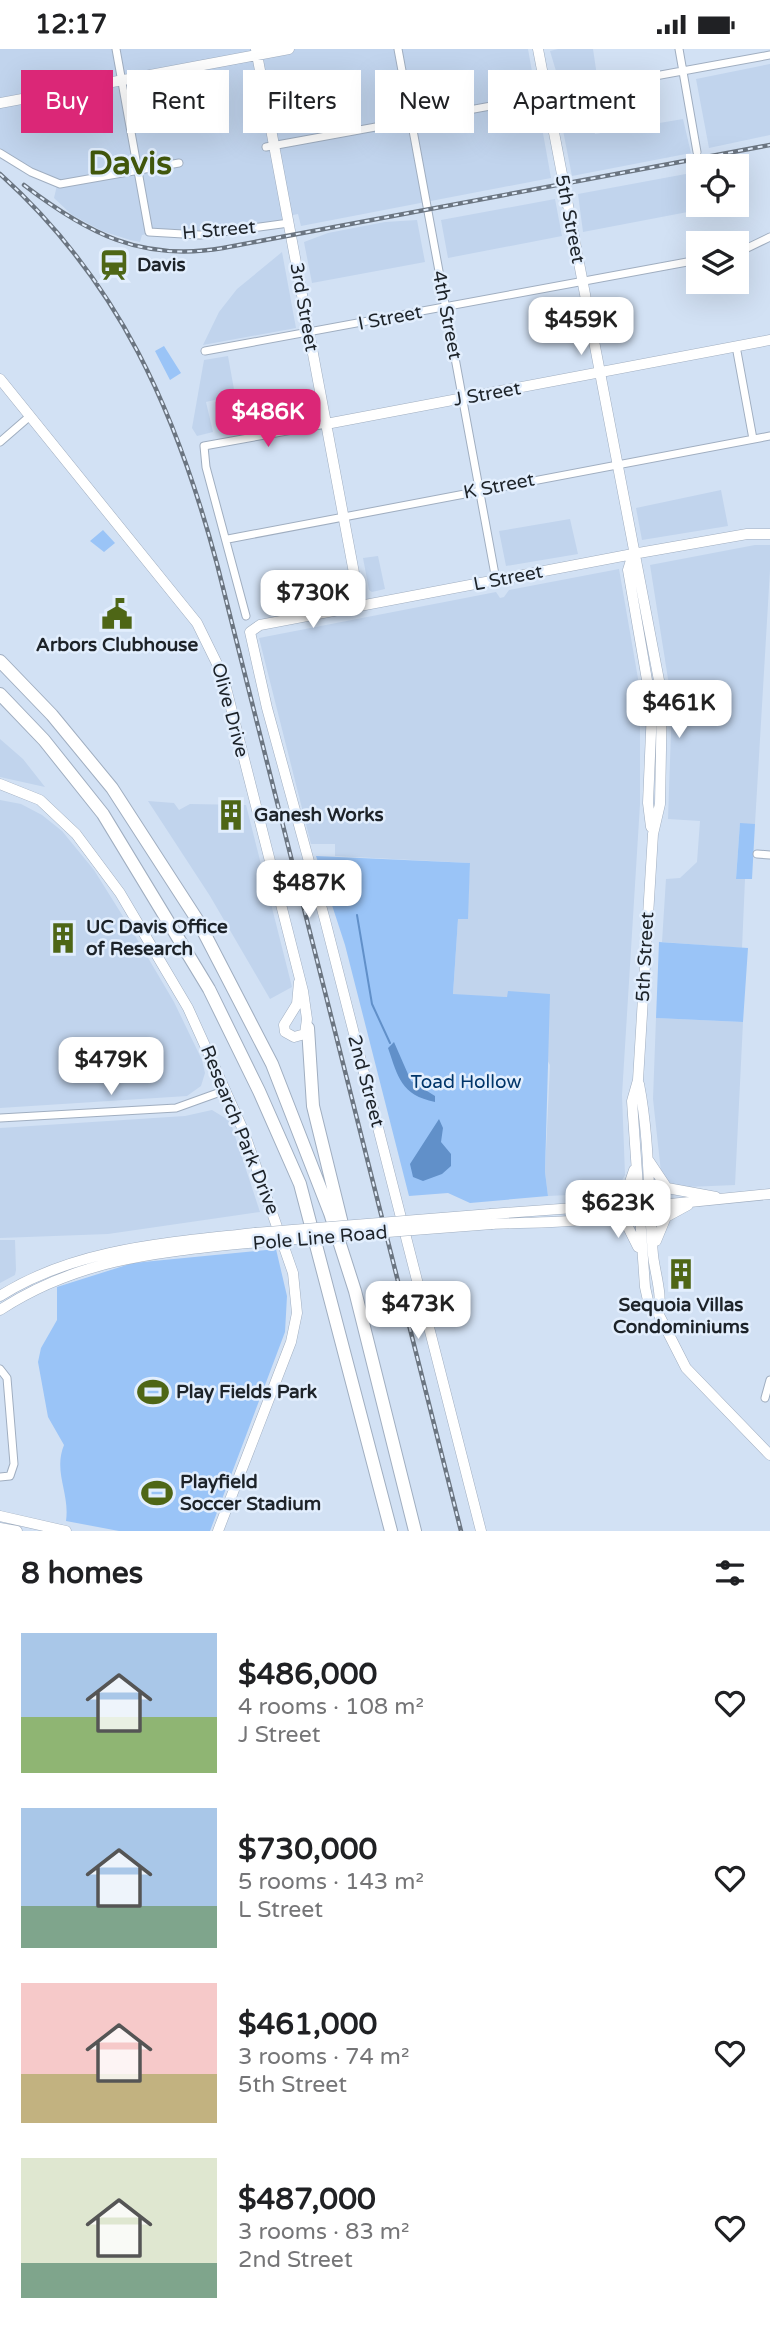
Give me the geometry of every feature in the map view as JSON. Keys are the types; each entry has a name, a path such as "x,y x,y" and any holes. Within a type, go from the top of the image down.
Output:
{"highway":[{"path":"0,661 52,715 112,788 198,921 272,1064 321,1188 355,1291 415,1531"},
{"path":"0,694 44,740 103,814 209,989 260,1091 300,1184 391,1531"},
{"path":"0,701 44,740"},
{"path":"308,1028 313,1106 347,1243 355,1291"}],"street":[{"path":"116,49 138,171"},
{"path":"0,103 257,52 289,49"},
{"name":"4th Street","path":"397,49 401,70"},
{"name":"5th Street","path":"538,49 542,70"},
{"path":"679,49 697,152"},
{"name":"3rd Street","path":"257,52 270,146 289,223 360,605"},
{"path":"660,75 770,55"},
{"path":"270,146 375,127"},
{"name":"4th Street","path":"413,133 496,580"},
{"name":"5th Street","path":"554,133 633,554 628,570 652,709 648,803 653,834 638,1080 653,1259 661,1303 659,1313"},
{"path":"0,153 31,172 67,184 179,163"},
{"name":"H Street","path":"138,171 149,232 200,235 289,223"},
{"path":"749,247 770,237"},
{"name":"I Street","path":"205,351 310,334 686,262"},
{"name":"J Street","path":"228,539 206,467 204,446 770,340"},
{"path":"736,347 752,439"},
{"name":"Olive Drive","path":"0,379 197,623 213,649 223,675 308,1028"},
{"path":"0,442 30,416"},
{"name":"K Street","path":"228,539 770,436"},
{"name":"L Street","path":"250,632 260,625 360,605 747,534 770,534"},
{"path":"228,539 246,616"},
{"name":"2nd Street","path":"250,632 270,720 331,946 481,1531"},
{"name":"Research Park Drive","path":"2,788 26,794 50,807 96,858 161,960 200,1033 226,1090 267,1195 293,1273 297,1313 291,1342 218,1531"},
{"path":"757,854 770,855"},
{"path":"299,982 297,1004 285,1021 284,1028 288,1035 297,1037 305,1034 308,1028"},
{"name":"5th Street","path":"638,1080 632,1101 642,1258 649,1305 659,1313 674,1348 697,1382 770,1455"},
{"path":"0,1118 176,1108 226,1090"},
{"path":"646,1153 654,1172 667,1188 720,1198"},
{"path":"596,1205 613,1200 627,1191 636,1159"},
{"name":"Pole Line Road","path":"0,1296 46,1272 136,1246 492,1219 583,1206 650,1206 770,1194"},
{"path":"653,1259 661,1223 671,1214 696,1201"},
{"path":"544,1221 545,1216 572,1213 583,1206"},
{"name":"Pole Line Road","path":"492,1219 544,1221 597,1217 639,1206"},
{"path":"597,1217 626,1225 635,1237 642,1258"},
{"name":"Pole Line Road","path":"0,1310 38,1287 94,1265 138,1255 256,1238"},
{"path":"0,1369 7,1378 15,1464 10,1476 0,1477"},
{"path":"765,1398 770,1380"},
{"path":"0,1516 66,1531"},
{"path":"0,1528 17,1531"}],"shaded area":[{"path":"0,49 528,49 532,70 488,70 488,133 543,133 551,178 301,226 298,214 288,216 289,223 187,236 158,232 142,235 140,242 102,231 72,215 54,198 58,181 31,172 0,153"},
{"path":"593,49 596,70 556,70 550,51"},
{"path":"770,64 770,135 709,148 696,79"},
{"path":"683,119 691,153 572,176 564,133 660,133 660,123"},
{"path":"686,174 686,212 583,232 578,194"},
{"path":"555,199 562,236 448,258 441,220"},
{"path":"417,220 425,262 312,283 304,242 328,233 385,222"},
{"path":"282,252 296,328 203,345 219,312 237,289"},
{"path":"228,356 235,395 206,402 213,432 197,436 192,428 204,360"},
{"path":"721,490 728,526 642,540 636,508"},
{"path":"570,519 578,554 506,566 499,531"},
{"path":"755,545 770,545 770,570 755,824 740,824 736,878 745,879 742,948 662,942 666,879 680,878 697,862 700,821 668,819 672,704 650,565"},
{"path":"378,556 385,589 372,592 369,590 363,558"},
{"path":"619,569 640,690 640,804 622,1095 625,1175 618,1188 608,1193 548,1196 545,1172 550,1065 508,991 508,997 453,995 458,919 467,919 470,863 335,856 335,844 311,844 259,638 496,592 500,598 509,590"},
{"path":"0,739 23,759 45,787 0,777"},
{"path":"0,800 21,804 42,815 62,831 94,870 174,1002 202,1060 205,1073 201,1086 187,1096 0,1108"},
{"path":"148,801 174,803 179,810 190,804 246,805 292,987 270,999 210,896"},
{"path":"656,1018 743,1022 735,1185 672,1185 661,1172 653,1099"},
{"path":"394,1042 411,1081 435,1096 435,1102 415,1095 402,1083 388,1048"},
{"path":"212,1110 230,1121 260,1212 108,1234 0,1238 0,1128 185,1116"},
{"path":"439,1119 443,1128 441,1142 451,1154 451,1166 442,1174 423,1181 413,1177 410,1164"},
{"path":"0,1240 15,1240 16,1270 15,1275 0,1283"}],"green space":[{"path":"164,346 181,373 170,380 155,351"},
{"path":"103,530 115,543 104,552 90,541"},
{"path":"740,823 755,824 752,879 736,879"},
{"name":"Toad Hollow","path":"316,856 470,863 468,919 458,919 453,994 507,997 508,991 550,994 545,1172 548,1196 470,1203 448,1193 409,1196 345,945"},
{"path":"659,942 748,948 743,1022 656,1018"},
{"name":"Play Fields Park","path":"276,1249 287,1296 285,1332 210,1531 119,1531 66,1521 60,1464 64,1445 48,1417 38,1362 41,1348 57,1320 57,1287 133,1263"}],"waterway":[{"path":"357,915 372,1004 390,1043"}],"railway":[{"path":"24,185 70,217 116,240 166,251 193,251 223,248 770,145"},
{"path":"0,174 42,216 79,259 111,305 162,402 183,454 217,564 461,1531"}],"place":[{"name":"Davis","path":"114,265"},
{"name":"Arbors Clubhouse","path":"117,614"},
{"name":"Ganesh Works","path":"231,815"},
{"name":"UC Davis Office of Research","path":"63,938"},
{"name":"Sequoia Villas Condominiums","path":"681,1274"},
{"name":"Play Fields Park","path":"153,1392"},
{"name":"Playfield Soccer Stadium","path":"157,1493"}],"district":[{"name":"Davis","path":"130,163"}]}
